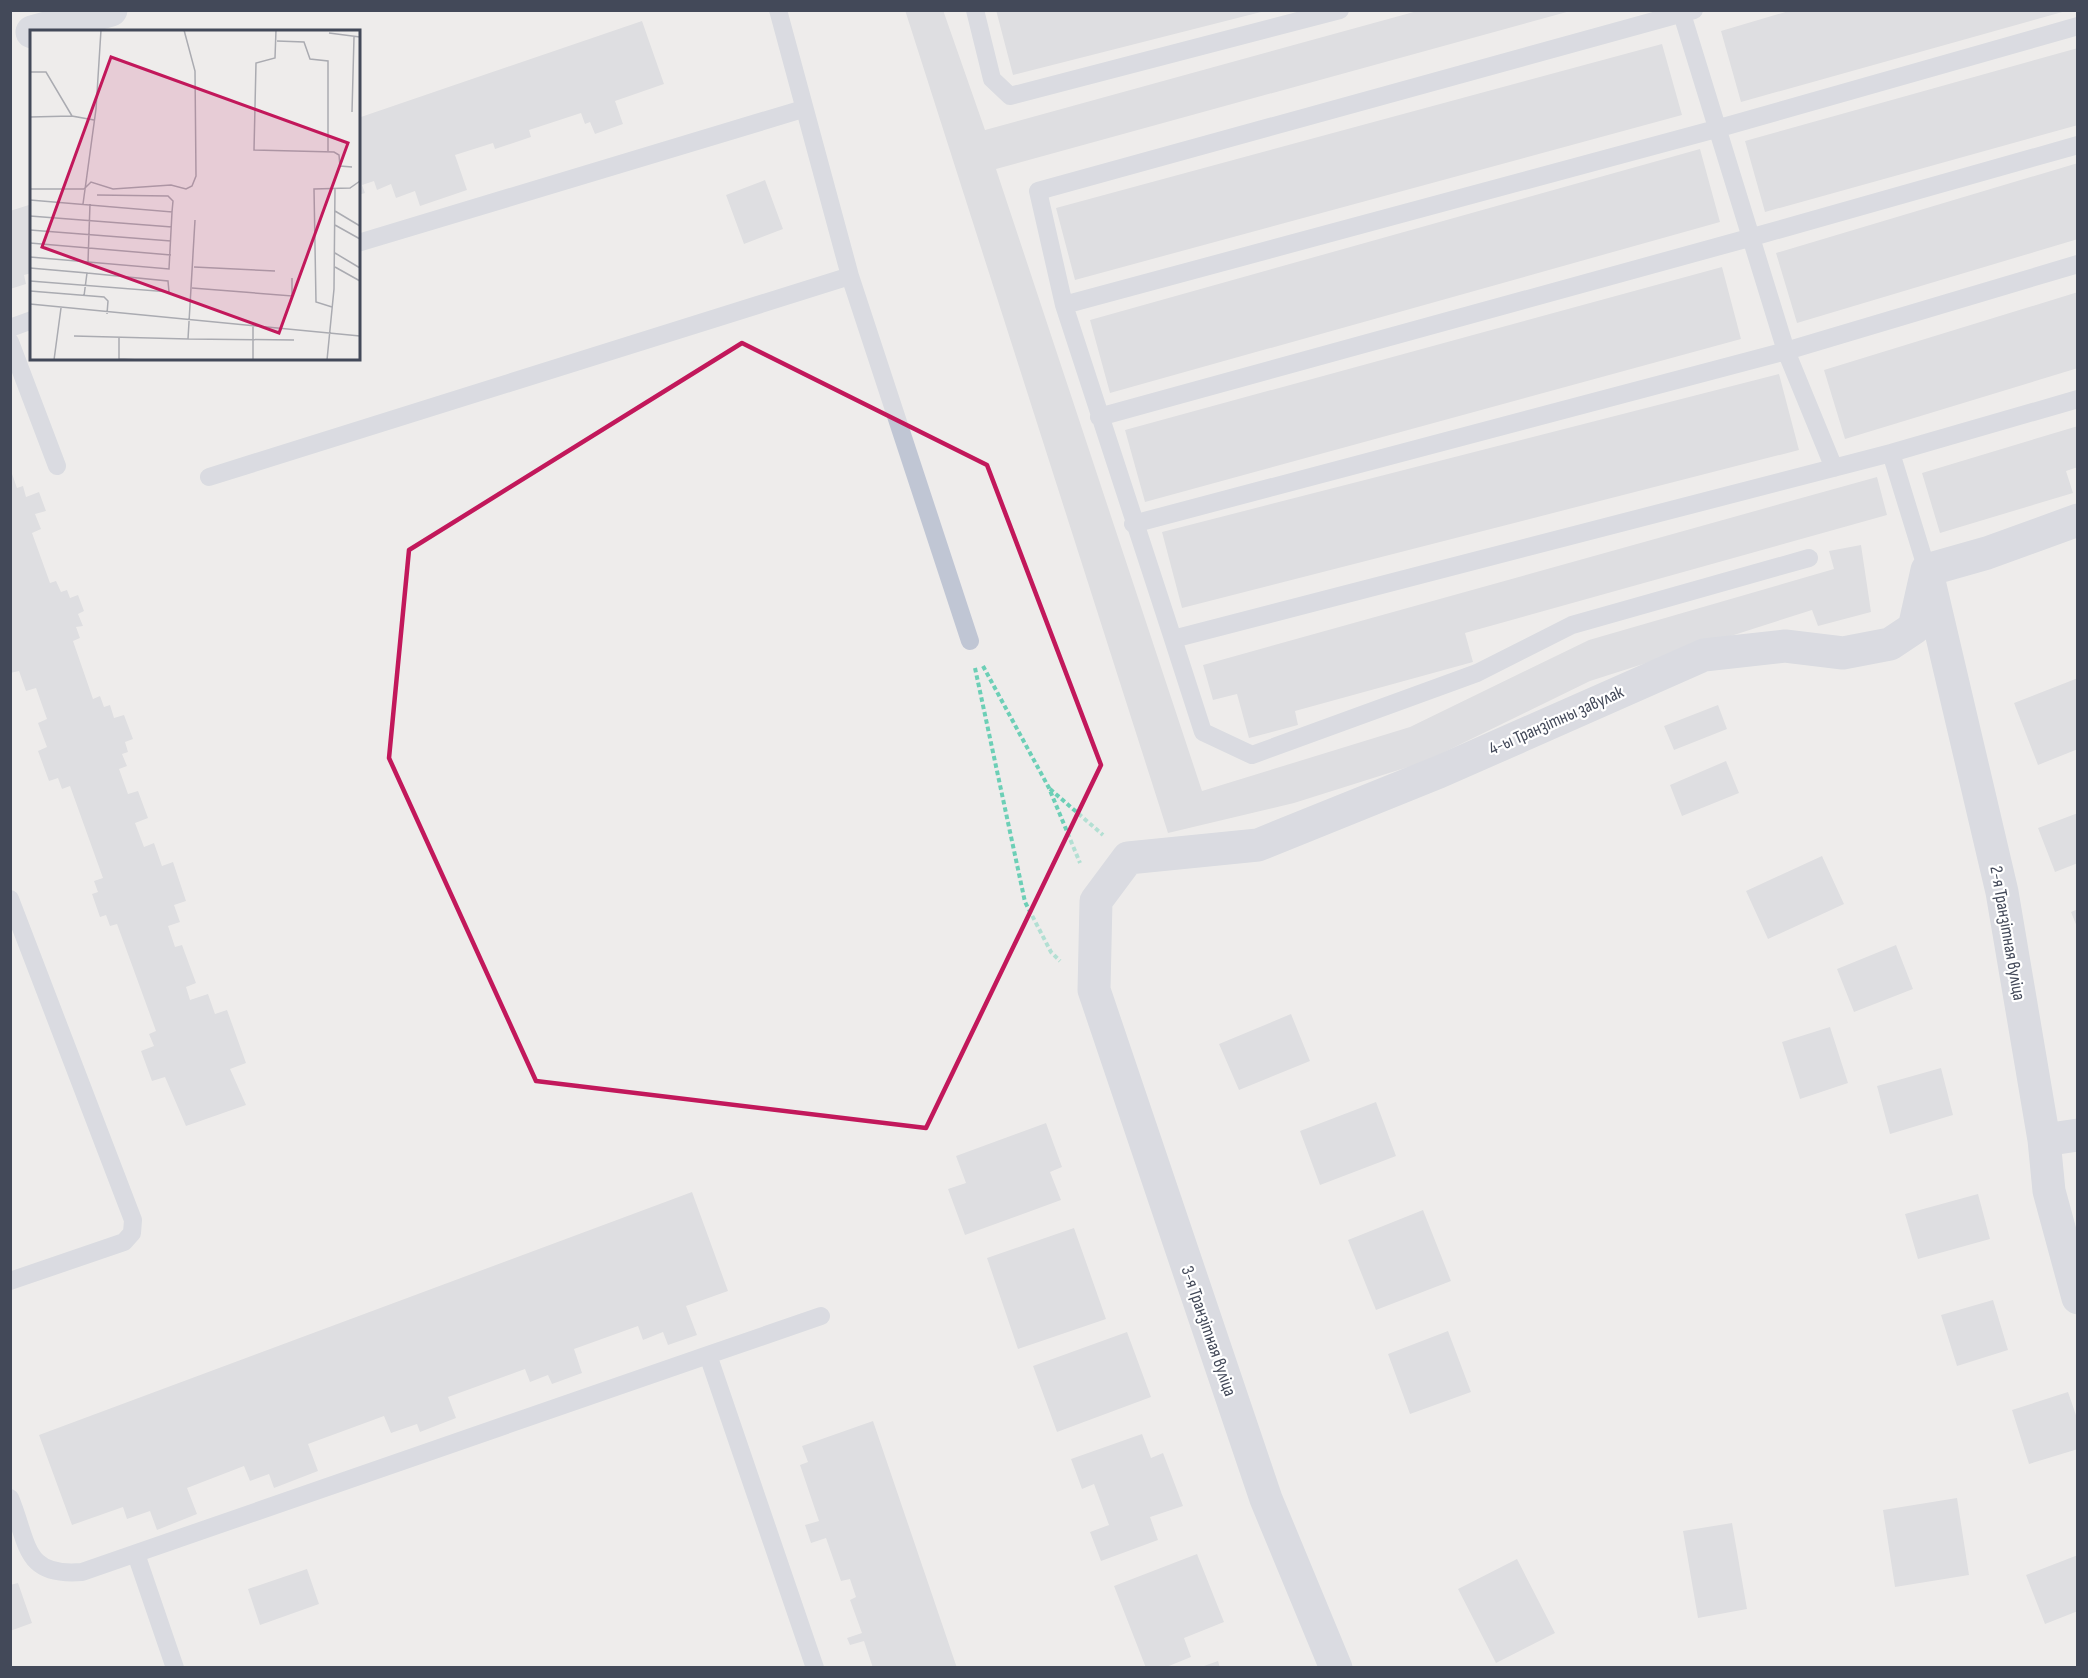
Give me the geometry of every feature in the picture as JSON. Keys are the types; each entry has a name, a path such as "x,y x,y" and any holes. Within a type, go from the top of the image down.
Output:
{"street":[{"path":"39,30 111,10"},
{"path":"10,37 30,32"},
{"path":"1926,570 1987,553 2078,520"},
{"name":"4-ы Транзітны завулак","path":"1128,858 1258,845 1439,772 1704,655 1785,646 1843,653 1890,644 1914,628 1926,570"},
{"name":"2-я Транзітная вуліца","path":"1926,570 2002,892 2057,1229 2078,1298"},
{"path":"1094,990 1096,901 1128,858"},
{"name":"3-я Транзітная вуліца","path":"1094,990 1266,1499 1336,1668"},
{"path":"2044,1140 2078,1135"}],"lane":[{"path":"778,10 850,276 970,641"},
{"path":"975,10 992,79 1010,96 1340,10"},
{"path":"1809,558 1572,625 1478,673 1252,755 1203,732 1133,524 1064,305 1038,191 1688,12 1716,129 1785,351 1834,468"},
{"path":"1064,305 1716,129 2078,26"},
{"path":"360,242 803,109"},
{"path":"1099,417 1749,238 2078,144"},
{"path":"1133,524 1785,351 2078,264"},
{"path":"209,477 850,276"},
{"path":"10,328 30,321"},
{"path":"10,342 57,466"},
{"path":"1173,639 1891,453 2078,399"},
{"path":"1891,453 1926,570"},
{"path":"10,899 133,1220 132,1233 124,1242 10,1281"},
{"path":"10,1498 35,1563 48,1571 62,1574 82,1572 821,1316"},
{"path":"708,1355 815,1668"},
{"path":"136,1554 175,1668"}],"path":[{"path":"970,641 1049,788 1096,901"},
{"path":"970,641 1025,902 1051,952 1094,990"},
{"path":"1049,788 1128,858"}],"highlighted area":[{"path":"742,343 987,465 1101,765 926,1128 536,1081 389,758 409,550"}],"building":[{"path":"905,10 943,10 985,130 1421,10 1574,10 996,169 1202,791 1410,727 1589,640 1834,569 1829,551 1861,545 1871,612 1818,626 1812,610 1590,681 1424,762 1294,803 1168,833"},
{"path":"996,10 1265,10 1265,11 1013,75"},
{"path":"1792,10 2066,11 1741,102 1721,31"},
{"path":"642,21 664,84 615,101 623,124 595,134 590,122 585,124 581,113 529,130 531,137 495,149 493,143 455,155 467,190 420,206 415,191 396,198 391,184 377,190 374,181 362,185 365,193 360,194 360,117"},
{"path":"1662,44 1682,115 1075,280 1056,208"},
{"path":"2078,48 2078,125 1765,212 1745,141"},
{"path":"1700,149 1720,222 1110,393 1090,320"},
{"path":"2078,163 2078,239 1797,323 1776,253"},
{"path":"765,180 783,229 744,244 726,195"},
{"path":"30,205 30,274 24,275 26,284 10,289 10,211"},
{"path":"1722,267 1741,339 1145,502 1125,430"},
{"path":"2078,292 2078,368 1845,439 1824,370"},
{"path":"1779,374 1799,450 1182,608 1162,532"},
{"path":"2078,426 2078,467 2066,471 2073,493 1940,533 1922,473"},
{"path":"11,471 17,488 23,486 26,497 39,492 46,511 35,514 41,529 32,533 50,583 56,581 61,592 67,590 70,598 78,595 84,611 78,614 83,626 76,627 80,638 73,641 93,699 100,696 104,707 110,705 114,718 124,715 133,739 125,742 128,752 122,754 127,766 119,769 128,794 138,791 148,818 135,823 144,847 154,843 162,866 173,862 186,901 174,905 180,922 168,926 175,947 182,945 196,983 186,987 190,1000 208,994 215,1014 227,1010 246,1063 230,1069 246,1105 186,1126 165,1077 152,1081 141,1051 154,1046 149,1034 156,1031 117,924 110,926 106,915 100,917 92,894 98,892 94,881 103,878 70,786 62,789 58,778 49,781 38,751 47,747 38,723 47,719 36,688 26,691 19,671 10,673"},
{"path":"1877,477 1887,515 1465,633 1473,662 1295,711 1298,725 1249,738 1237,694 1213,700 1203,665"},
{"path":"2078,678 2078,749 2038,765 2014,703"},
{"path":"1718,705 1727,729 1674,750 1664,726"},
{"path":"1726,761 1739,793 1682,816 1670,785"},
{"path":"2078,813 2078,863 2055,872 2038,828"},
{"path":"1822,856 1844,904 1768,939 1746,891"},
{"path":"2078,909 2078,927 2077,927 2071,912"},
{"path":"1896,945 1913,989 1854,1012 1837,969"},
{"path":"1291,1014 1310,1061 1239,1090 1219,1044"},
{"path":"1830,1027 1848,1083 1800,1099 1782,1042"},
{"path":"1941,1068 1953,1115 1890,1134 1877,1086"},
{"path":"1376,1102 1396,1156 1320,1185 1300,1131"},
{"path":"1046,1123 1062,1167 1050,1172 1061,1200 965,1235 948,1189 966,1183 956,1156"},
{"path":"692,1192 728,1291 686,1306 697,1335 668,1345 663,1332 643,1340 638,1326 574,1349 582,1373 552,1384 548,1375 530,1382 525,1369 448,1397 456,1418 420,1432 417,1424 391,1433 384,1416 308,1444 318,1471 274,1488 269,1474 250,1481 244,1466 187,1488 197,1514 157,1530 150,1511 127,1519 123,1507 72,1525 39,1435"},
{"path":"1978,1194 1990,1239 1918,1259 1905,1214"},
{"path":"1423,1210 1451,1281 1376,1310 1348,1240"},
{"path":"1074,1228 1106,1319 1018,1349 987,1258"},
{"path":"1993,1300 2008,1350 1957,1366 1941,1315"},
{"path":"1448,1331 1471,1392 1410,1414 1388,1354"},
{"path":"1127,1332 1151,1397 1057,1432 1033,1366"},
{"path":"2068,1392 2078,1421 2078,1449 2029,1464 2012,1410"},
{"path":"873,1421 957,1668 873,1668 864,1641 850,1645 847,1638 862,1633 850,1600 856,1597 850,1579 841,1581 826,1538 811,1543 805,1525 819,1521 800,1465 808,1462 802,1446"},
{"path":"1142,1434 1151,1458 1163,1453 1183,1506 1150,1517 1158,1540 1101,1561 1090,1532 1109,1525 1094,1484 1082,1489 1071,1459"},
{"path":"1957,1498 1969,1575 1895,1587 1883,1510"},
{"path":"1732,1523 1747,1609 1698,1618 1683,1531"},
{"path":"1197,1554 1224,1622 1184,1638 1191,1657 1164,1668 1146,1668 1114,1586"},
{"path":"2078,1555 2078,1611 2045,1624 2026,1575"},
{"path":"1517,1559 1555,1633 1496,1663 1458,1589"},
{"path":"307,1569 319,1604 260,1625 248,1589"},
{"path":"18,1583 32,1623 10,1631 10,1585"},
{"path":"1218,1661 1220,1668 1201,1668 1201,1667"}]}
